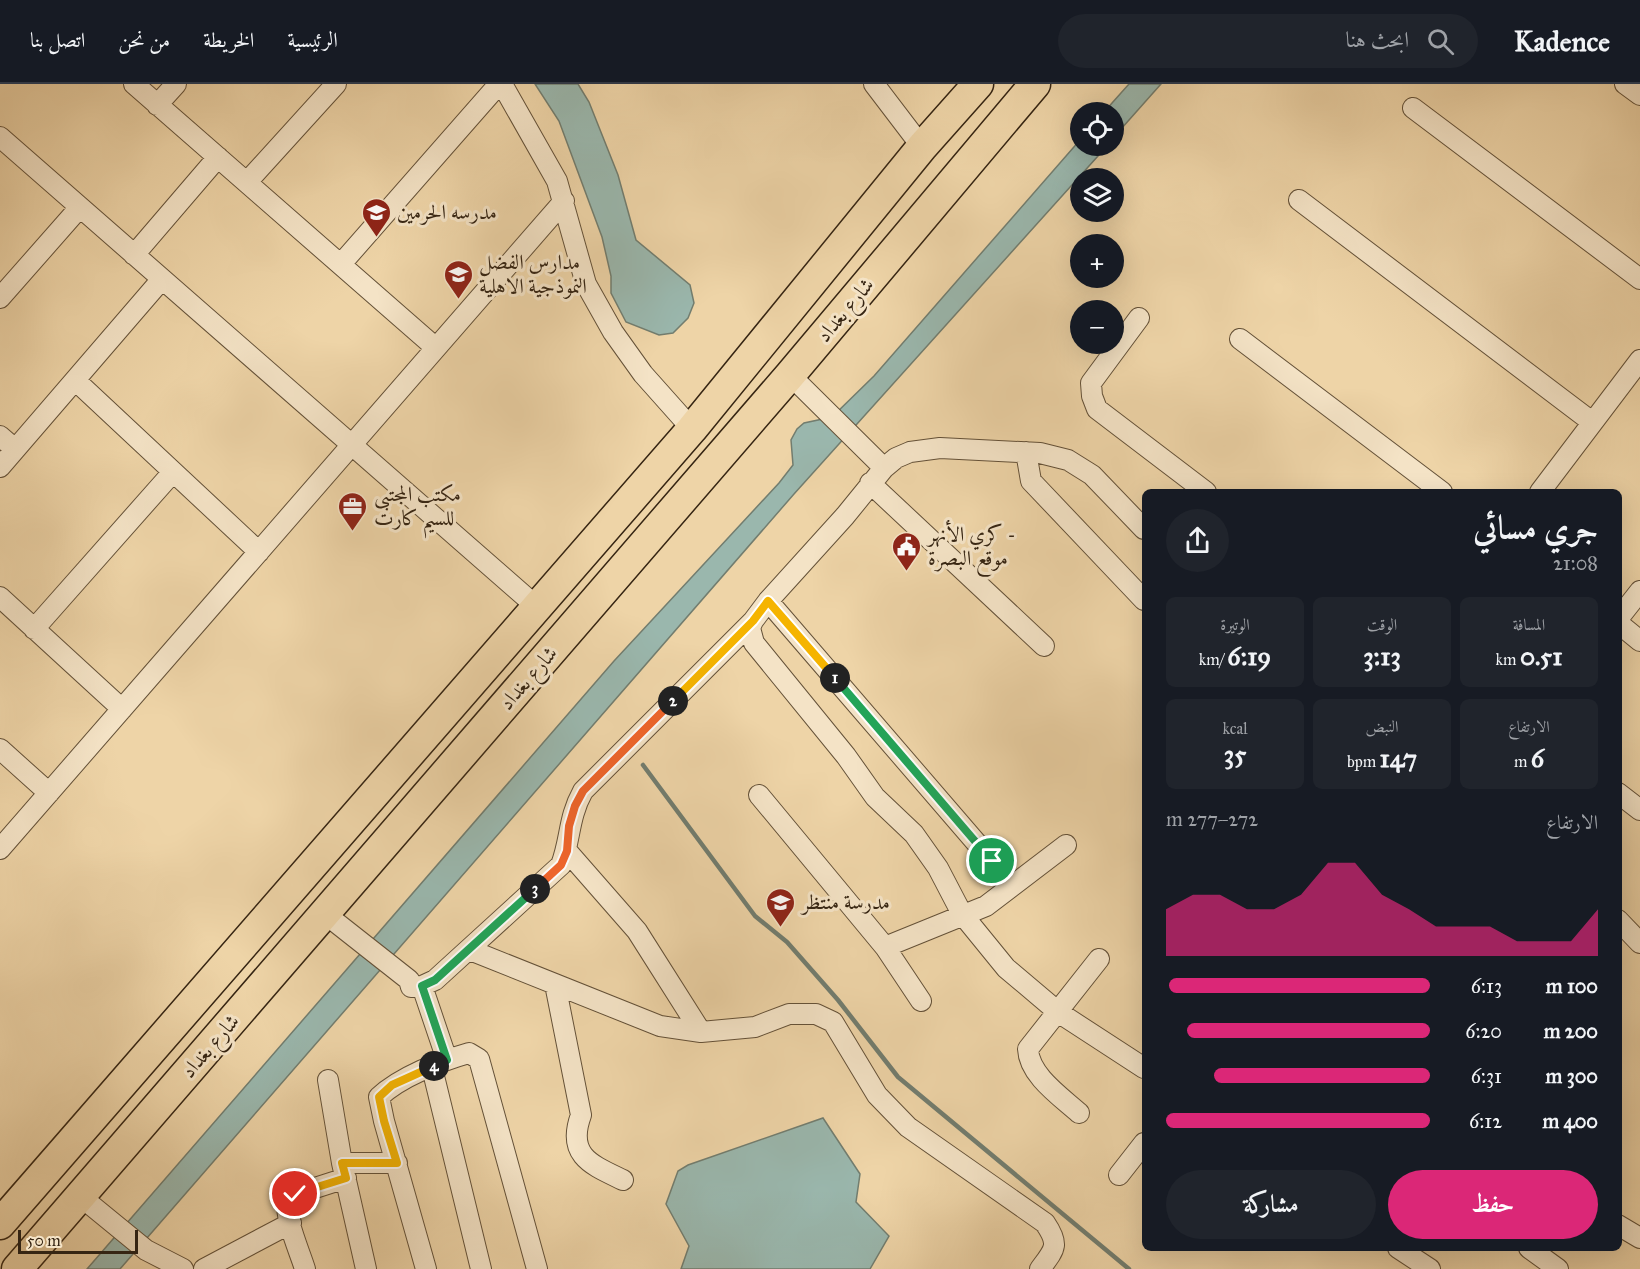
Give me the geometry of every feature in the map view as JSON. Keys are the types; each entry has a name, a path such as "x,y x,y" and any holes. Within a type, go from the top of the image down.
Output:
{"highway":[{"name":"شارع بغداد","path":"0,1224 692,429 922,147 978,84"},
{"name":"شارع بغداد","path":"17,1269 80,1196 333,920 1035,84"}],"street":[{"path":"134,84 436,348"},
{"path":"157,105 176,84"},
{"path":"247,182 336,84"},
{"path":"341,264 500,84 557,181 586,284 613,332 643,375 692,429"},
{"path":"874,84 922,147"},
{"path":"1625,84 1640,95"},
{"path":"1413,108 1640,279"},
{"path":"0,137 537,607"},
{"path":"134,255 218,157"},
{"path":"1299,200 1592,422"},
{"path":"0,849 564,201"},
{"path":"0,298 80,207"},
{"path":"0,467 162,279"},
{"path":"1139,318 1091,383 1092,396 1097,409 1202,489"},
{"path":"1240,339 1438,489"},
{"path":"1542,489 1640,360"},
{"path":"790,375 884,468"},
{"path":"75,380 259,552"},
{"path":"0,436 15,449"},
{"path":"416,983 435,980 561,865 567,851 569,826 575,806 583,791 753,621 768,601 845,516 870,483 896,458 924,449 940,448 1026,452 1054,456 1080,466 1092,475 1142,527"},
{"path":"1026,452 1031,480 1142,598"},
{"path":"34,629 173,472"},
{"path":"870,483 1044,646"},
{"path":"1622,616 1640,591"},
{"path":"0,597 122,709"},
{"path":"768,601 992,861"},
{"path":"753,621 750,628 754,643 846,756 875,797 914,834 938,868 962,914 1006,968 1058,1012 1142,1067"},
{"path":"1622,624 1640,640"},
{"path":"0,749 49,793"},
{"path":"759,795 885,946 921,1001"},
{"path":"1622,796 1640,810"},
{"path":"885,946 986,906 1066,845"},
{"path":"567,851 637,931 701,1032"},
{"path":"333,920 416,983 439,1064 481,1269"},
{"path":"1622,924 1640,943"},
{"path":"470,950 660,1026 701,1032 755,1027 789,1014 816,1014 832,1022 877,1095 908,1127 1045,1223 1054,1236 1054,1250 1040,1269"},
{"path":"1079,1113 1044,1080 1029,1061 1028,1048 1099,959"},
{"path":"555,984 581,1115 576,1128 580,1152 590,1165 623,1180"},
{"path":"426,1269 379,1097 392,1085 469,1053 479,1059 537,1269"},
{"path":"328,1080 344,1171 366,1269"},
{"path":"1119,1175 1142,1146"},
{"path":"305,1269 286,1206 287,1197 344,1171 397,1163"},
{"path":"80,1196 146,1250 183,1269"},
{"path":"204,1269 291,1223"},
{"path":"1622,1227 1640,1238"},
{"path":"1403,1251 1430,1269"},
{"path":"1533,1251 1558,1269"}],"water":[{"path":"535,84 578,84 589,102 618,175 636,240 690,285 694,303 688,318 673,333 659,335 626,322 611,293 611,276 602,237 559,121"},
{"path":"1129,84 1161,84 1124,126 1124,102 1113,102"},
{"path":"1070,151 1070,156 1098,156 1087,168 1070,168 1070,187 794,494 120,1269 87,1269 614,661 779,483 793,465 791,440 797,429 804,423 832,417 874,376"},
{"path":"823,1118 860,1174 856,1202 889,1236 870,1269 681,1269 689,1246 666,1204 678,1171 688,1165"}],"waterway":[{"path":"643,765 755,916 787,942 838,1000 898,1077 1129,1269"}],"place":[{"name":"مدرسه الحرمين","path":"376,238"},
{"name":"مدارس الفضل النموذجية الاهلية","path":"458,300"},
{"name":"مكتب المجتبى للسيم كارت","path":"353,532"},
{"name":"كري الأنهر - موقع البصرة","path":"907,572"},
{"name":"مدرسة منتظر","path":"781,928"}],"route":[{"path":"295,1194 346,1178 342,1163 397,1163 379,1097 392,1085 447,1060 422,986 435,980 470,950 561,865 567,851 569,826 575,806 583,791 753,621 768,601 992,861"}]}
